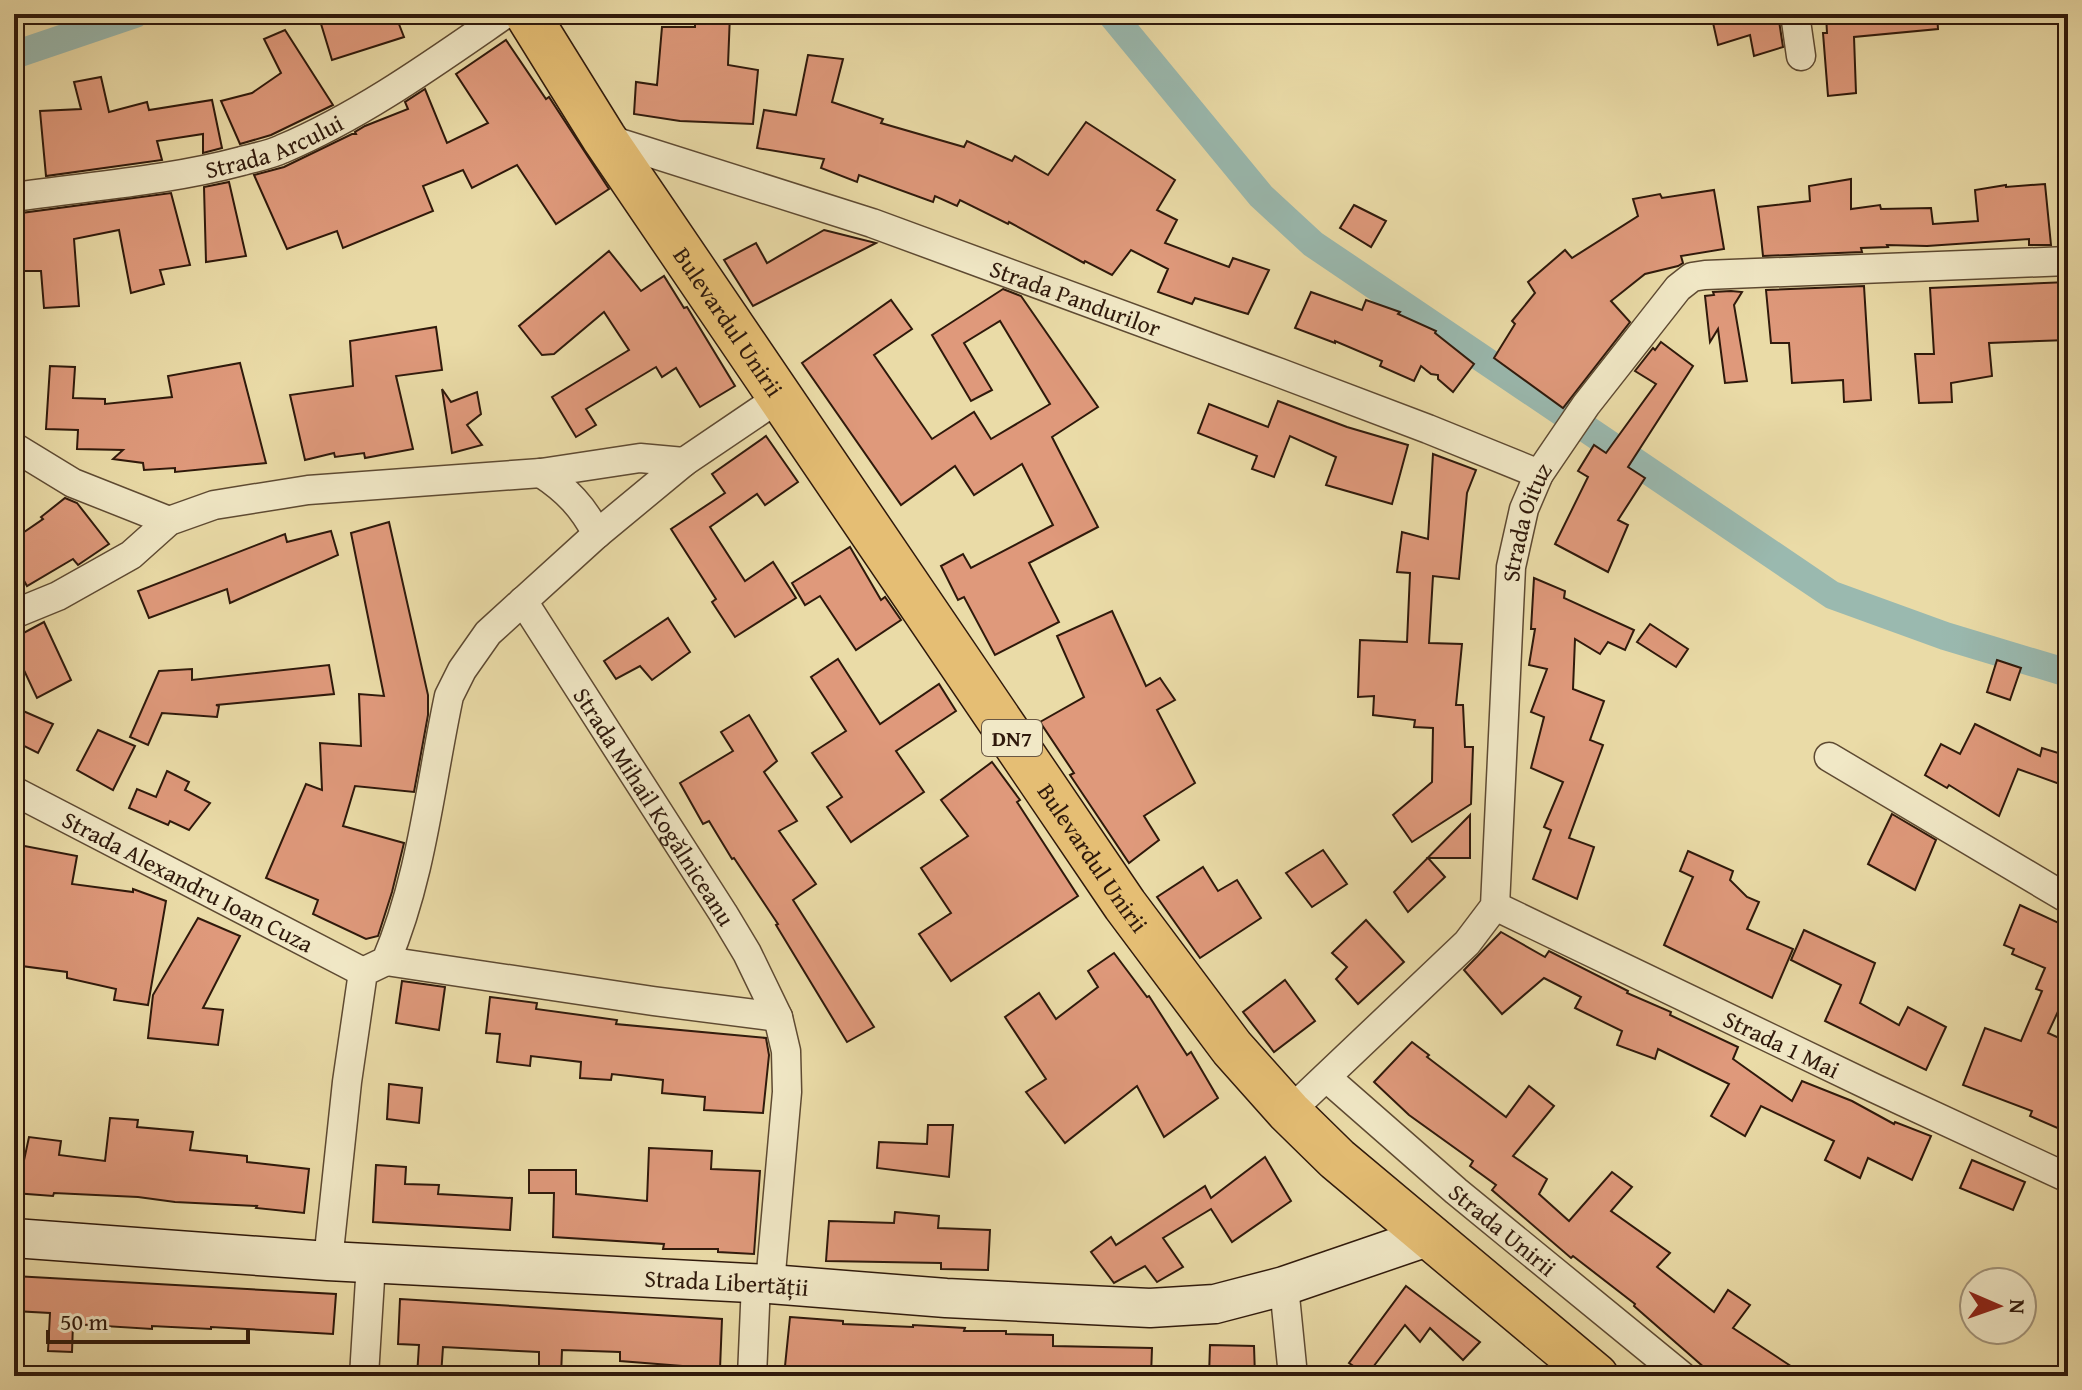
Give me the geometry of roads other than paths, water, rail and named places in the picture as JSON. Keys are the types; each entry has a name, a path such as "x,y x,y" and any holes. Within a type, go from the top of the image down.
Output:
{"main road":[{"name":"Bulevardul Unirii","path":"527,14 604,138 1125,905 1232,1048 1289,1112 1337,1159 1596,1376"}],"street":[{"name":"Strada Arcului","path":"14,197 143,181 216,168 280,150 415,77 505,14"},
{"path":"1795,14 1801,56"},
{"name":"Strada Pandurilor","path":"604,138 872,223 1340,395 1539,474"},
{"name":"Strada Oituz","path":"1495,906 1511,567 1524,509 1539,474 1586,405 1678,288 1692,277 1705,275 2068,261"},
{"path":"328,1261 347,1082 374,966 401,925 413,880 449,696 462,670 488,633 597,534 684,462 780,397"},
{"path":"14,447 73,483 169,521"},
{"path":"14,614 58,596 131,555 169,521 214,505 308,490 541,473 640,458 684,462"},
{"path":"541,473 566,489 579,503 597,534"},
{"name":"Strada Mihail Kogălniceanu","path":"523,601 723,913 747,953 778,1017 786,1051 787,1092 752,1376"},
{"path":"1829,757 2068,899"},
{"name":"Strada Alexandru Ioan Cuza","path":"14,791 374,966"},
{"path":"1289,1112 1467,943 1495,906"},
{"name":"Strada 1 Mai","path":"1495,906 2068,1178"},
{"path":"374,966 778,1017"},
{"name":"Strada Unirii","path":"1327,1078 1456,1191 1682,1376"},
{"name":"Strada Libertății","path":"14,1238 328,1261 1150,1308 1215,1304 1284,1286 1427,1237"},
{"path":"364,1376 371,1263"},
{"path":"1284,1286 1293,1376"}],"waterway":[{"path":"14,55 135,14"},
{"path":"1111,14 1261,196 1313,244 1832,595 1945,636 2068,673"}]}
